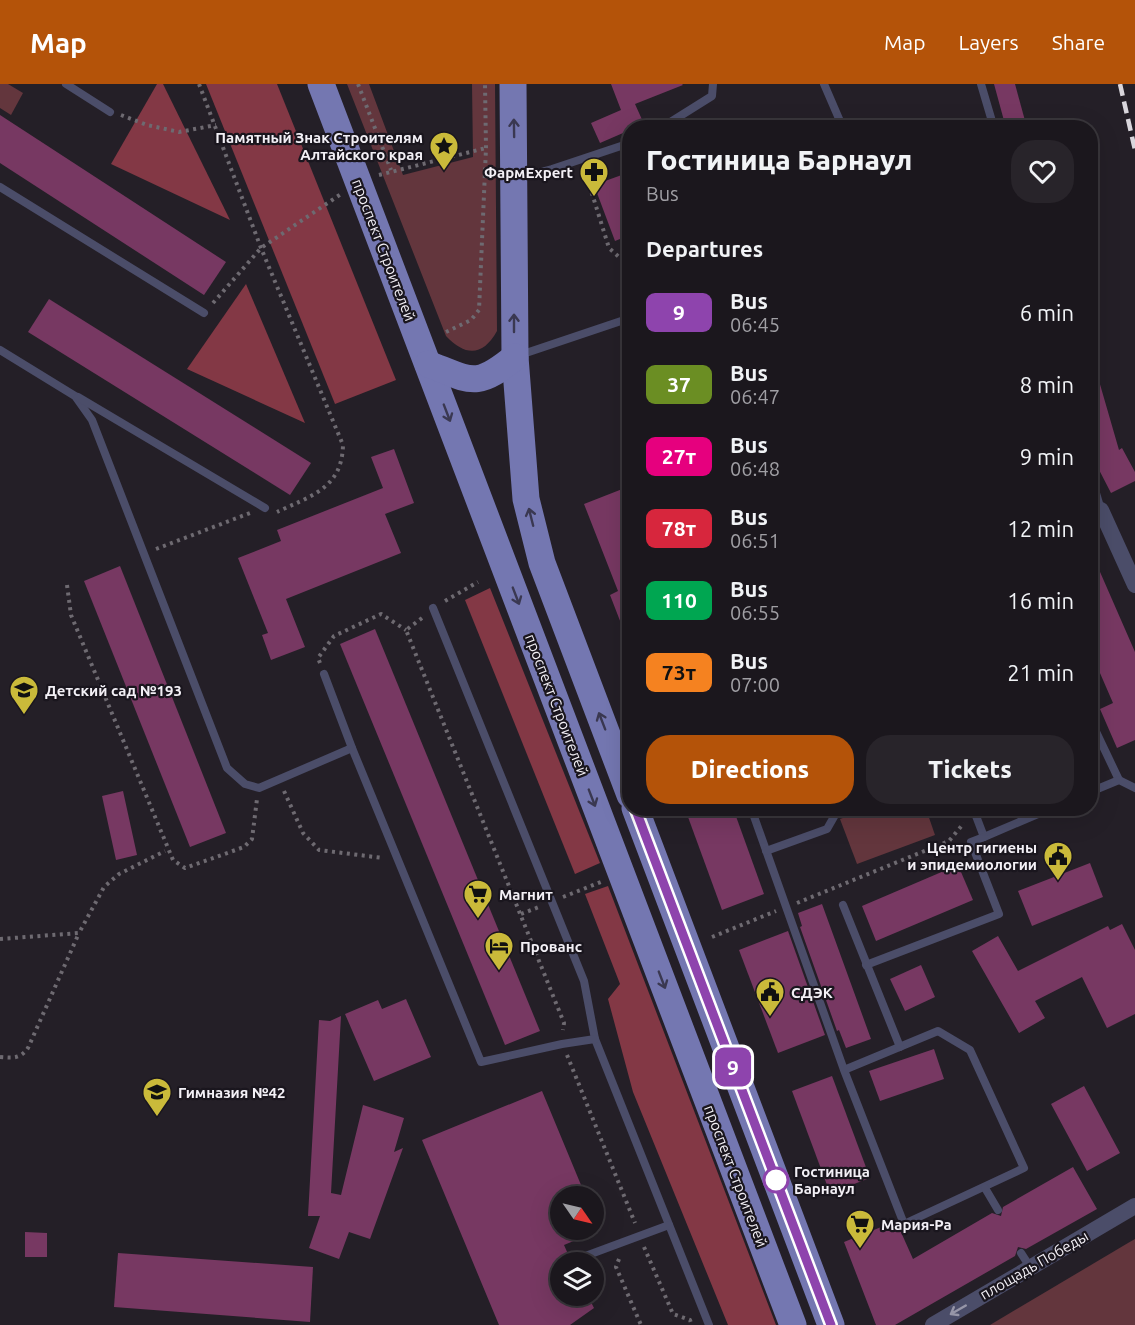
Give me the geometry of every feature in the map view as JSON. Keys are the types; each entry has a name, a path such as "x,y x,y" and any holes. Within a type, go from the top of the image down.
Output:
{"main road":[{"name":"проспект Строителей","path":"321,84 793,1325"},
{"path":"513,84 514,357 526,499 542,563 622,773"},
{"path":"428,364 470,380 492,375 514,357"},
{"path":"638,816 831,1325"}],"street":[{"path":"1101,510 1135,585"},
{"name":"площадь Победы","path":"933,1325 1025,1260 1135,1206"}],"lane":[{"path":"66,84 110,112"},
{"path":"674,120 712,96 713,84"},
{"path":"824,84 840,120"},
{"path":"981,84 991,120"},
{"path":"514,178 622,146"},
{"path":"0,187 204,313"},
{"path":"514,357 622,321"},
{"path":"0,350 265,508"},
{"path":"75,396 92,420 227,768 244,784 259,788 352,748"},
{"path":"1098,500 1101,510"},
{"path":"434,608 584,981 596,1039 709,1325"},
{"path":"324,674 352,748 400,860 481,1062 596,1039"},
{"path":"1098,736 1119,780 1135,788"},
{"path":"1098,789 1119,780"},
{"path":"754,816 844,1070 904,1224 1024,1168 970,1050 938,1031 844,1070"},
{"path":"766,851 826,829 834,816"},
{"path":"975,816 984,837"},
{"path":"867,965 999,914 971,842 1033,816"},
{"path":"843,906 900,1047"},
{"path":"985,1188 998,1210"},
{"path":"598,1252 641,1238 669,1225"}],"path":[{"path":"199,84 261,248 343,445"},
{"path":"358,84 391,170"},
{"path":"446,332 471,320 479,310 486,148 485,84"},
{"path":"110,112 147,125 179,132 216,125"},
{"path":"204,313 261,248 358,183 391,170 486,148"},
{"path":"581,159 609,248 622,260"},
{"path":"451,597 478,582"},
{"path":"67,585 71,615 173,860 185,868 244,847 252,839 259,788"},
{"path":"406,630 434,608"},
{"path":"324,674 318,658 334,636 381,614 406,630 564,1023 562,1044 641,1238 673,1314 690,1320 692,1325"},
{"path":"279,779 303,833 319,850 400,860"},
{"path":"712,937 949,841 968,816"},
{"path":"0,1057 16,1058 23,1055 28,1048 79,933 104,887 118,874 165,851"},
{"path":"520,914 594,885"},
{"path":"0,939 79,933"},
{"path":"641,1238 624,1249 616,1267 641,1325"}],"shaded area":[{"path":"0,84 8,84 23,93 11,115 0,108"},
{"path":"157,84 163,84 230,220 111,164"},
{"path":"206,84 277,84 396,380 335,404"},
{"path":"347,84 369,84 403,175 473,157 472,84 495,84 497,331 492,339 480,349 474,351 460,348 446,336"},
{"path":"246,284 305,423 187,369"},
{"path":"490,588 600,863 575,874 465,600"},
{"path":"848,816 928,816 935,835 857,864 840,819"},
{"path":"608,886 776,1325 728,1325 633,1092 608,999 620,984 585,894"},
{"path":"1135,1239 1135,1325 990,1325 1128,1243"}],"building":[{"path":"611,84 683,85 635,104 642,120 622,120 622,133 600,143 591,123 621,110"},
{"path":"994,84 1015,84 1025,120 1004,120"},
{"path":"0,115 226,262 204,295 0,163"},
{"path":"622,175 622,238 615,241 594,185"},
{"path":"49,299 311,463 290,495 28,332"},
{"path":"1098,377 1119,450 1122,448 1135,472 1135,481 1111,493 1098,468 1100,459 1098,452"},
{"path":"394,449 414,503 385,514 401,553 286,599 305,647 271,660 262,635 268,633 238,558 281,541 277,530 383,488 371,457"},
{"path":"622,489 622,626 610,595 618,591 584,504"},
{"path":"120,566 226,833 190,847 84,581"},
{"path":"1098,567 1135,652 1135,740 1117,748 1100,709 1113,703 1098,668"},
{"path":"375,629 540,1031 505,1045 340,644"},
{"path":"123,791 137,855 116,860 102,796"},
{"path":"736,816 764,894 722,910 688,817"},
{"path":"1090,863 1103,897 1032,926 1018,891"},
{"path":"958,865 973,900 876,941 862,906"},
{"path":"822,904 871,1039 846,1048 839,1030 837,1031 800,927 802,926 798,913"},
{"path":"1122,924 1135,950 1135,1014 1107,1028 1082,977 1035,1001 1045,1018 1019,1033 972,951 998,936 1018,971 1108,926 1110,930"},
{"path":"788,931 825,1035 778,1053 739,950"},
{"path":"921,965 935,997 905,1011 890,979"},
{"path":"406,999 431,1057 374,1081 345,1014 378,1000 382,1009"},
{"path":"341,1016 331,1193 341,1195 363,1105 404,1118 394,1152 403,1148 370,1239 349,1232 339,1259 309,1248 320,1216 308,1216 319,1020 330,1021"},
{"path":"934,1049 944,1079 880,1101 869,1071"},
{"path":"832,1076 870,1178 830,1193 792,1091"},
{"path":"1084,1086 1120,1153 1087,1171 1051,1104"},
{"path":"542,1091 581,1186 550,1186 550,1240 576,1240 564,1245 567,1252 550,1252 550,1306 593,1306 594,1308 570,1325 499,1325 422,1140"},
{"path":"1073,1167 1097,1209 1026,1249 1018,1247 1015,1256 895,1325 876,1325 844,1242 896,1221 913,1259 992,1213 1001,1216 1003,1207"},
{"path":"25,1232 47,1233 47,1257 25,1257"},
{"path":"118,1253 313,1267 310,1322 114,1307"}],"railway":[{"path":"1120,84 1135,150"}],"bus line":[{"name":"9","path":"638,816 831,1325"}],"place":[{"name":"Памятный Знак Строителям Алтайского края","path":"444,172"},
{"name":"ФармExpert","path":"594,198"},
{"name":"Детский сад №193","path":"24,716"},
{"name":"Центр гигиены и эпидемиологии","path":"1058,882"},
{"name":"Магнит","path":"478,920"},
{"name":"Прованс","path":"499,972"},
{"name":"СДЭК","path":"770,1018"},
{"name":"Гимназия №42","path":"157,1118"},
{"name":"Гостиница Барнаул","path":"776,1180"},
{"name":"Мария-Ра","path":"860,1250"}]}
